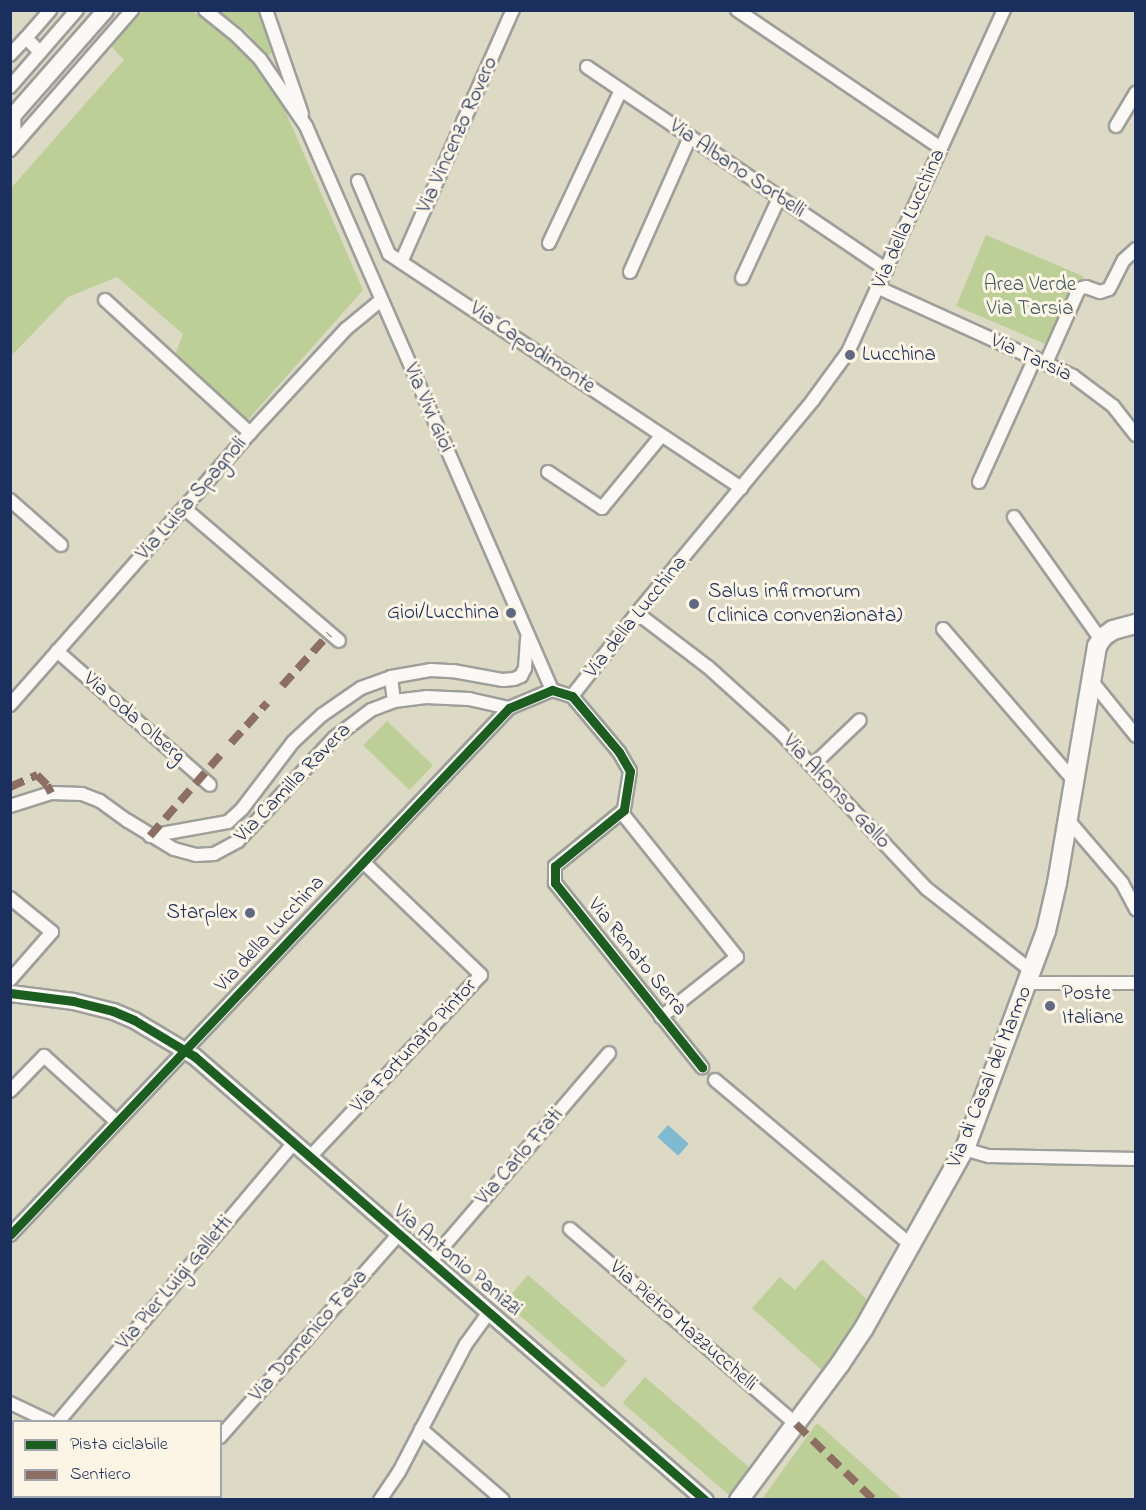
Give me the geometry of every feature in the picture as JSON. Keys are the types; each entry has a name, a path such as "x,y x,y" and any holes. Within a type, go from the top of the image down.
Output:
{"main road":[{"path":"1101,640 1113,630 1136,624"},
{"name":"Via di Casal del Marmo","path":"740,1500 864,1328 912,1246 964,1149 1031,977 1052,911 1090,679 1101,640"}],"street":[{"path":"30,63 13,52 50,10"},
{"path":"10,87 77,10"},
{"path":"13,147 12,116 105,10"},
{"path":"13,147 132,10"},
{"name":"Via Vivi Gioi","path":"205,10 254,52 306,126"},
{"name":"Via Vivi Gioi","path":"266,10 306,126 552,690"},
{"name":"Via Vincenzo Rovero","path":"402,260 513,10"},
{"path":"737,10 941,148"},
{"name":"Via della Lucchina","path":"10,1234 509,708 552,690 573,696 637,613 813,400 851,346 1004,10"},
{"path":"36,27 50,41"},
{"path":"84,35 112,33"},
{"path":"26,38 40,52"},
{"name":"Via Albano Sorbelli","path":"587,67 887,270"},
{"path":"549,243 621,90"},
{"path":"1116,126 1136,93"},
{"path":"630,272 690,137"},
{"name":"Via Capodimonte","path":"358,181 389,254 402,260 741,488"},
{"path":"742,278 779,198"},
{"path":"979,482 1079,289 1086,286 1100,292 1109,289 1124,260 1136,249"},
{"name":"Via Tarsia","path":"879,288 1072,376 1108,402 1136,435"},
{"path":"105,300 250,432"},
{"name":"Via Luisa Spagnoli","path":"10,705 250,432 346,329 381,300"},
{"path":"548,472 602,508 662,435"},
{"path":"10,500 61,545"},
{"path":"184,508 339,641"},
{"path":"1014,517 1101,640"},
{"name":"Via Alfonso Gallo","path":"637,613 708,667 780,732 927,889 1031,977"},
{"path":"943,630 1074,781"},
{"name":"Via Camilla Ravera","path":"150,836 228,822 242,809 293,742 312,724 361,688 391,677 431,670 453,671 503,680 521,676 525,668 527,633"},
{"name":"Via Oda Olberg","path":"57,651 210,785"},
{"path":"391,677 394,701"},
{"path":"1090,679 1136,736"},
{"path":"573,696 628,765 630,777 622,813 737,957 661,1017"},
{"name":"Via Camilla Ravera","path":"10,806 51,793 82,794 100,801 150,836 174,849 196,855 214,854 231,847 340,732 361,715 394,701 447,697 480,700 509,708"},
{"path":"812,766 860,720"},
{"name":"Via Renato Serra","path":"622,813 555,866 554,878 557,887 702,1067"},
{"path":"1068,820 1117,878 1136,909"},
{"name":"Via Fortunato Pintor","path":"309,1158 481,975 363,862"},
{"path":"10,898 52,932 10,981"},
{"path":"1031,977 1136,983"},
{"name":"Via Antonio Panizzi","path":"10,993 73,1001 102,1008 134,1020 185,1050 705,1500"},
{"name":"Via Carlo Frati","path":"430,1262 609,1053"},
{"path":"10,1091 44,1056 117,1122"},
{"path":"716,1080 912,1246"},
{"name":"Via Pier Luigi Galletti","path":"60,1420 293,1144"},
{"path":"964,1149 989,1156 1136,1159"},
{"name":"Via Pietro Mazzucchelli","path":"570,1229 796,1424"},
{"name":"Via Domenico Fava","path":"222,1435 398,1235"},
{"path":"380,1500 399,1472 466,1344 489,1312"},
{"path":"10,1403 46,1420"},
{"path":"421,1429 503,1500"}],"green space":[{"path":"143,11 192,11 237,43 251,57 280,99 363,290 247,421 175,355 183,334 117,277 68,297 11,356 11,188 124,60 111,46"},
{"path":"220,11 261,11 275,50 267,57 247,32"},
{"name":"Area Verde Via Tarsia","path":"986,235 1084,276 1053,347 956,306"},
{"path":"387,721 433,765 409,790 363,745"},
{"path":"822,1259 870,1302 825,1373 752,1308 780,1277 795,1290"},
{"path":"528,1275 627,1361 603,1388 504,1302"},
{"path":"645,1377 751,1469 728,1495 623,1403"},
{"path":"817,1423 902,1499 762,1499"}],"water":[{"path":"668,1125 689,1144 678,1156 657,1137"}],"marked path":[{"path":"282,686 329,634"},
{"path":"231,743 267,703"},
{"path":"150,836 224,751"},
{"path":"10,787 37,775 51,793"},
{"path":"796,1424 874,1500"}],"cycle path":[{"path":"10,1235 509,708 552,690 572,696 619,752 630,771 624,810 555,866 555,883 702,1067"},
{"path":"10,993 73,1001 113,1011 134,1020 194,1056 705,1500"}],"place":[{"name":"Lucchina","path":"850,355"},
{"name":"Salus infirmorum (clinica convenzionata)","path":"694,604"},
{"name":"Gioi/Lucchina","path":"511,613"},
{"name":"Starplex","path":"250,913"},
{"name":"Poste Italiane","path":"1050,1006"}]}
